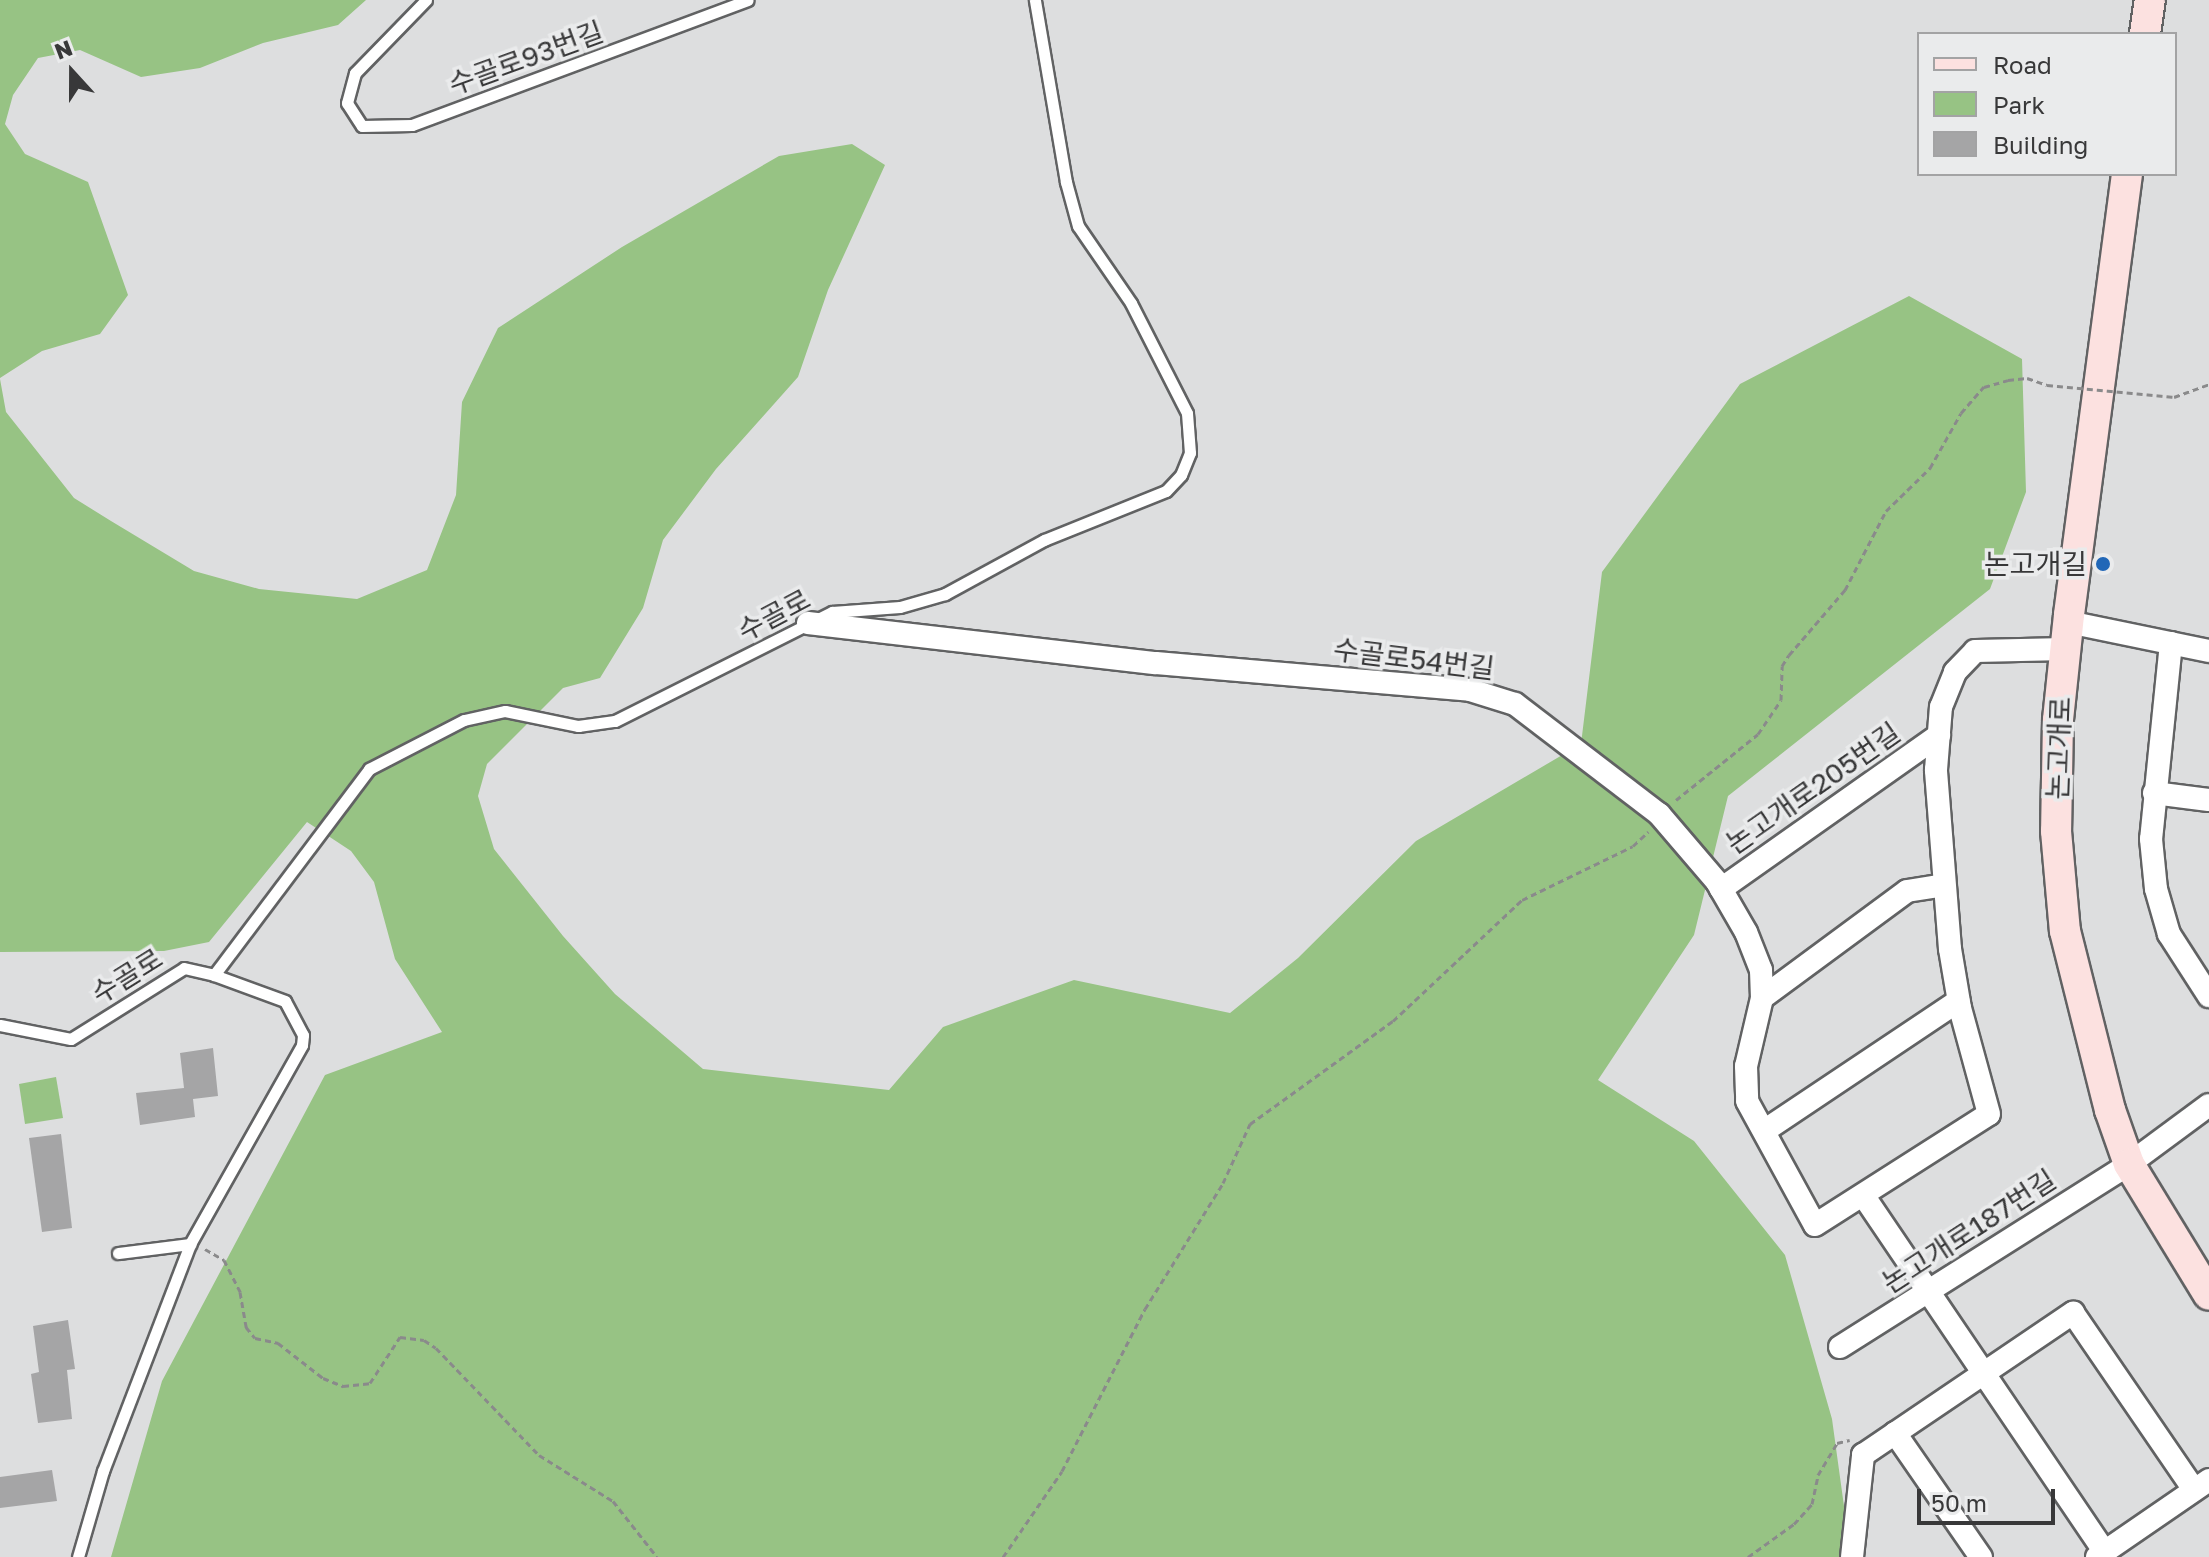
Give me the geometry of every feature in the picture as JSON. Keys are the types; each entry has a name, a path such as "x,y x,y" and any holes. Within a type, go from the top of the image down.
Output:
{"main road":[{"path":"2145,32 2150,0"},
{"name":"논고개로","path":"2127,176 2067,636 2056,831 2065,931 2083,1015 2129,1164 2209,1295"}],"street":[{"name":"수골로54번길","path":"808,623 1496,696 1659,814 1721,889 1761,970 1762,998 1744,1085 1764,1131 1815,1225"},
{"name":"논고개로205번길","path":"1815,1225 1989,1114 1958,1001 1943,885 1936,770 1941,707 1955,672 1975,651 2067,636 2171,643 2209,651"},
{"path":"2171,643 2151,839 2156,889 2169,934 2209,996"},
{"name":"논고개로205번길","path":"1721,889 1939,735"},
{"path":"2154,793 2209,800"},
{"path":"1762,998 1907,891 1943,885"},
{"path":"1764,1131 1958,1001"},
{"name":"논고개로187번길","path":"1840,1347 2129,1164 2209,1105"},
{"path":"1852,1557 1863,1455 1984,1374 2073,1313 2201,1485 2101,1554 1984,1374 1863,1195"},
{"path":"1895,1433 1981,1557"}],"lane":[{"name":"수골로93번길","path":"426,0 355,73 347,103 362,126 412,125 719,6 748,0"},
{"name":"수골로","path":"0,1025 71,1039 184,968 214,975 369,769 464,720 505,711 578,726 615,721 832,612 900,607 945,594 1044,540 1147,502 1181,475 1190,453 1187,413 1180,393 1131,303 1078,226 1066,182 1035,0"},
{"path":"78,1557 103,1471 190,1244 302,1045 303,1035 285,1001 214,975"},
{"path":"118,1253 190,1244"}],"path":[{"path":"1003,1557 1062,1471 1145,1309 1223,1183 1250,1124 1393,1021 1522,900 1633,846 1659,814 1758,734 1781,700 1782,666 1789,655 1845,590 1886,511 1930,468 1961,413 1984,387 2027,378 2047,385 2174,397 2209,384"},
{"path":"190,1244 224,1260 240,1292 246,1327 255,1338 278,1343 293,1358 343,1386 370,1383 400,1337 424,1340 539,1455 613,1501 657,1557"},
{"path":"1748,1557 1794,1524 1812,1504 1818,1475 1837,1443 1849,1439 1863,1455"}],"green space":[{"path":"0,0 366,0 338,25 263,43 200,68 141,77 80,50 38,58 13,95 5,124 25,154 88,182 128,295 100,334 42,351 0,378"},
{"path":"852,144 885,165 828,290 798,377 716,469 663,540 643,608 600,678 563,688 487,764 478,796 494,849 563,936 615,994 703,1069 889,1090 943,1027 1074,980 1230,1013 1298,958 1416,841 1581,744 1602,572 1740,384 1909,296 2022,359 2026,492 1990,589 1728,796 1694,935 1598,1080 1694,1141 1785,1255 1832,1419 1851,1557 111,1557 162,1381 325,1075 442,1032 395,959 374,882 351,851 307,822 209,942 164,951 0,952 0,379 6,412 74,498 111,521 194,571 259,589 357,599 427,570 456,495 462,402 498,328 622,247 779,156"},
{"path":"56,1077 63,1118 25,1124 19,1084"}],"building":[{"path":"213,1048 218,1096 193,1099 195,1117 140,1125 136,1093 184,1088 180,1053"},
{"path":"61,1134 72,1228 42,1232 29,1138"},
{"path":"68,1320 75,1369 67,1370 72,1419 38,1423 31,1374 39,1372 33,1326"},
{"path":"52,1470 57,1501 0,1508 0,1477"}],"place":[{"name":"논고개길","path":"2103,564"}]}
